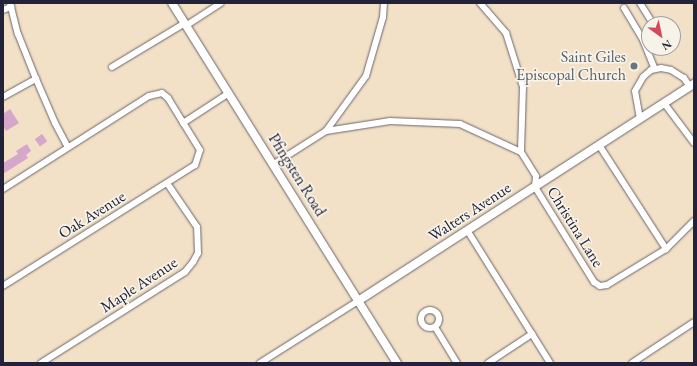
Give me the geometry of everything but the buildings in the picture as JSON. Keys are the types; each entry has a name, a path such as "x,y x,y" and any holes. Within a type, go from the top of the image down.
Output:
{"main road":[{"name":"Pfingsten Road","path":"172,3 397,363"},
{"name":"Walters Avenue","path":"358,301 692,85"}],"street":[{"path":"112,67 222,3"},
{"path":"274,164 326,131 366,76 383,17 384,3"},
{"path":"326,131 390,121 460,124 521,152 523,87 506,33 480,3"},
{"path":"640,3 648,16"},
{"path":"3,10 11,5 18,34 36,79 55,123 68,147"},
{"path":"624,8 641,31"},
{"path":"651,56 655,69"},
{"path":"640,119 635,91 643,76 655,69 671,70 692,85"},
{"path":"3,98 36,79"},
{"path":"3,189 149,96 162,93 183,123 229,94"},
{"path":"664,104 694,142"},
{"name":"Oak Avenue","path":"3,286 195,165 200,150 183,123"},
{"path":"600,145 666,249 694,222"},
{"name":"Christina Lane","path":"521,152 536,176 535,187 594,282 600,286 607,285 666,249"},
{"name":"Maple Avenue","path":"41,363 185,272 193,262 198,253 197,227 167,183"},
{"path":"467,230 550,363"},
{"name":"Walters Avenue","path":"260,363 358,301"},
{"path":"632,363 694,322"},
{"path":"435,327 457,363"},
{"path":"488,363 532,334"}],"place":[{"name":"Saint Giles Episcopal Church","path":"634,66"}]}
